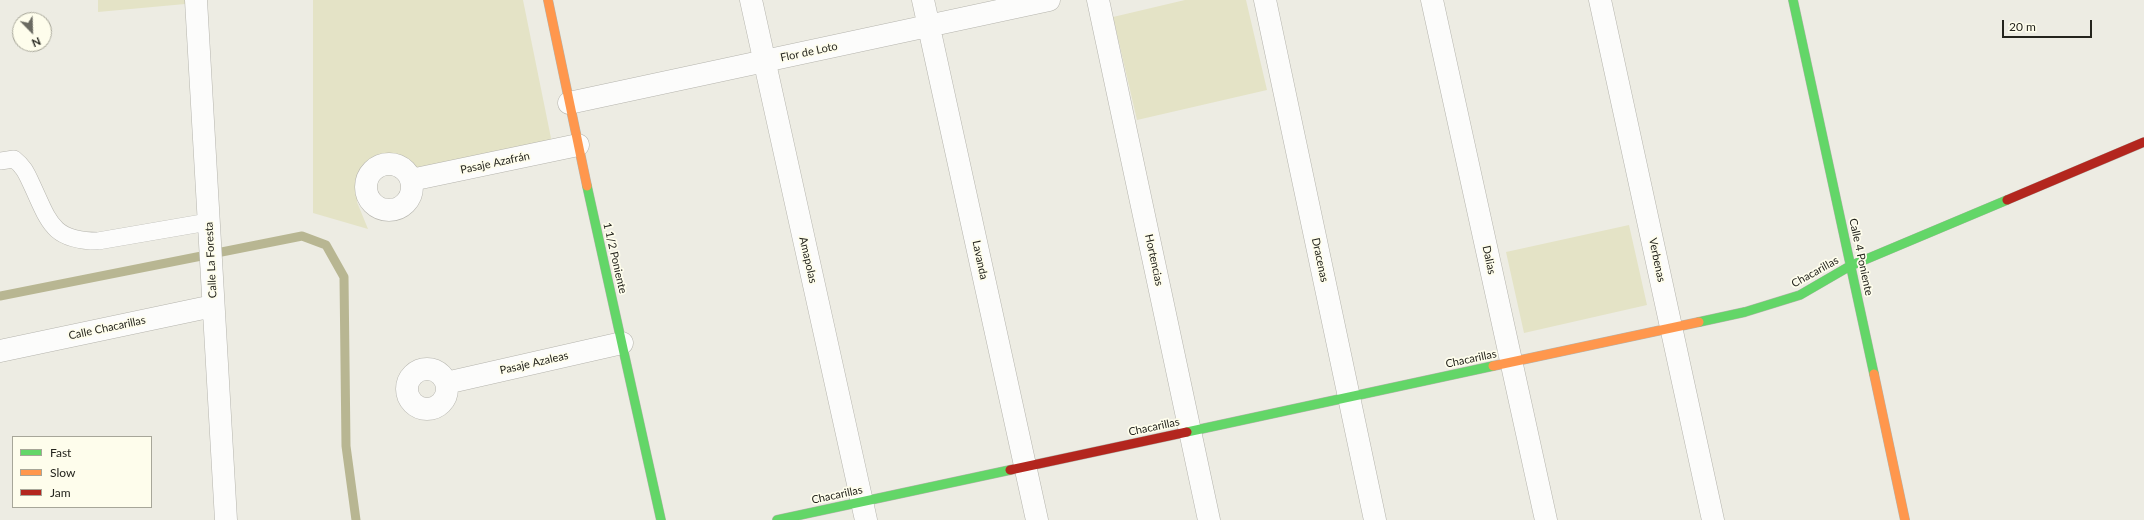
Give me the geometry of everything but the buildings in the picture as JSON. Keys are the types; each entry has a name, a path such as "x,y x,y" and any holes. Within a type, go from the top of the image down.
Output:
{"street":[{"name":"Calle La Foresta","path":"196,0 226,520"},
{"name":"1 1/2 Poniente","path":"548,0 569,104 661,520"},
{"name":"Amapolas","path":"751,0 864,511"},
{"name":"Lavanda","path":"923,0 1037,520"},
{"name":"Flor de Loto","path":"569,104 1048,0"},
{"name":"Hortencias","path":"1098,0 1209,520"},
{"name":"Dracenas","path":"1265,0 1375,520"},
{"name":"Dalias","path":"1432,0 1546,520"},
{"name":"Verbenas","path":"1600,0 1713,520"},
{"name":"Calle 4 Poniente","path":"1793,0 1905,520"},
{"name":"Chacarillas","path":"777,520 864,511 1025,467 1745,312 1800,295 1850,266 2144,142"},
{"name":"Pasaje Azafrán","path":"411,180 578,145"},
{"name":"Calle Chacarillas","path":"0,351 213,306"},
{"name":"Pasaje Azaleas","path":"446,383 622,344"}],"lane":[{"path":"0,161 14,159 23,166 54,229 68,238 80,241 98,241 209,227"}],"green space":[{"path":"98,0 196,0 196,3 98,12"},
{"path":"313,0 523,0 553,148 412,173 398,163 377,167 360,183 357,202 368,229 313,213"},
{"path":"1185,0 1246,0 1267,90 1137,120 1113,17"},
{"path":"1629,225 1647,305 1524,333 1506,252"}],"waterway":[{"path":"0,296 302,236 326,245 344,277 346,446 356,520"}],"traffic: fast":[{"path":"1793,0 1874,374"},
{"path":"587,186 661,520"},
{"path":"1699,322 1745,312 1800,295 1850,266 2007,200"},
{"path":"1187,432 1493,366"},
{"path":"777,520 1010,470"}],"traffic: slow":[{"path":"548,0 587,186"},
{"path":"1493,366 1699,322"},
{"path":"1874,374 1905,520"}],"traffic: jam":[{"path":"2007,200 2144,142"},
{"path":"1010,470 1187,432"}]}
